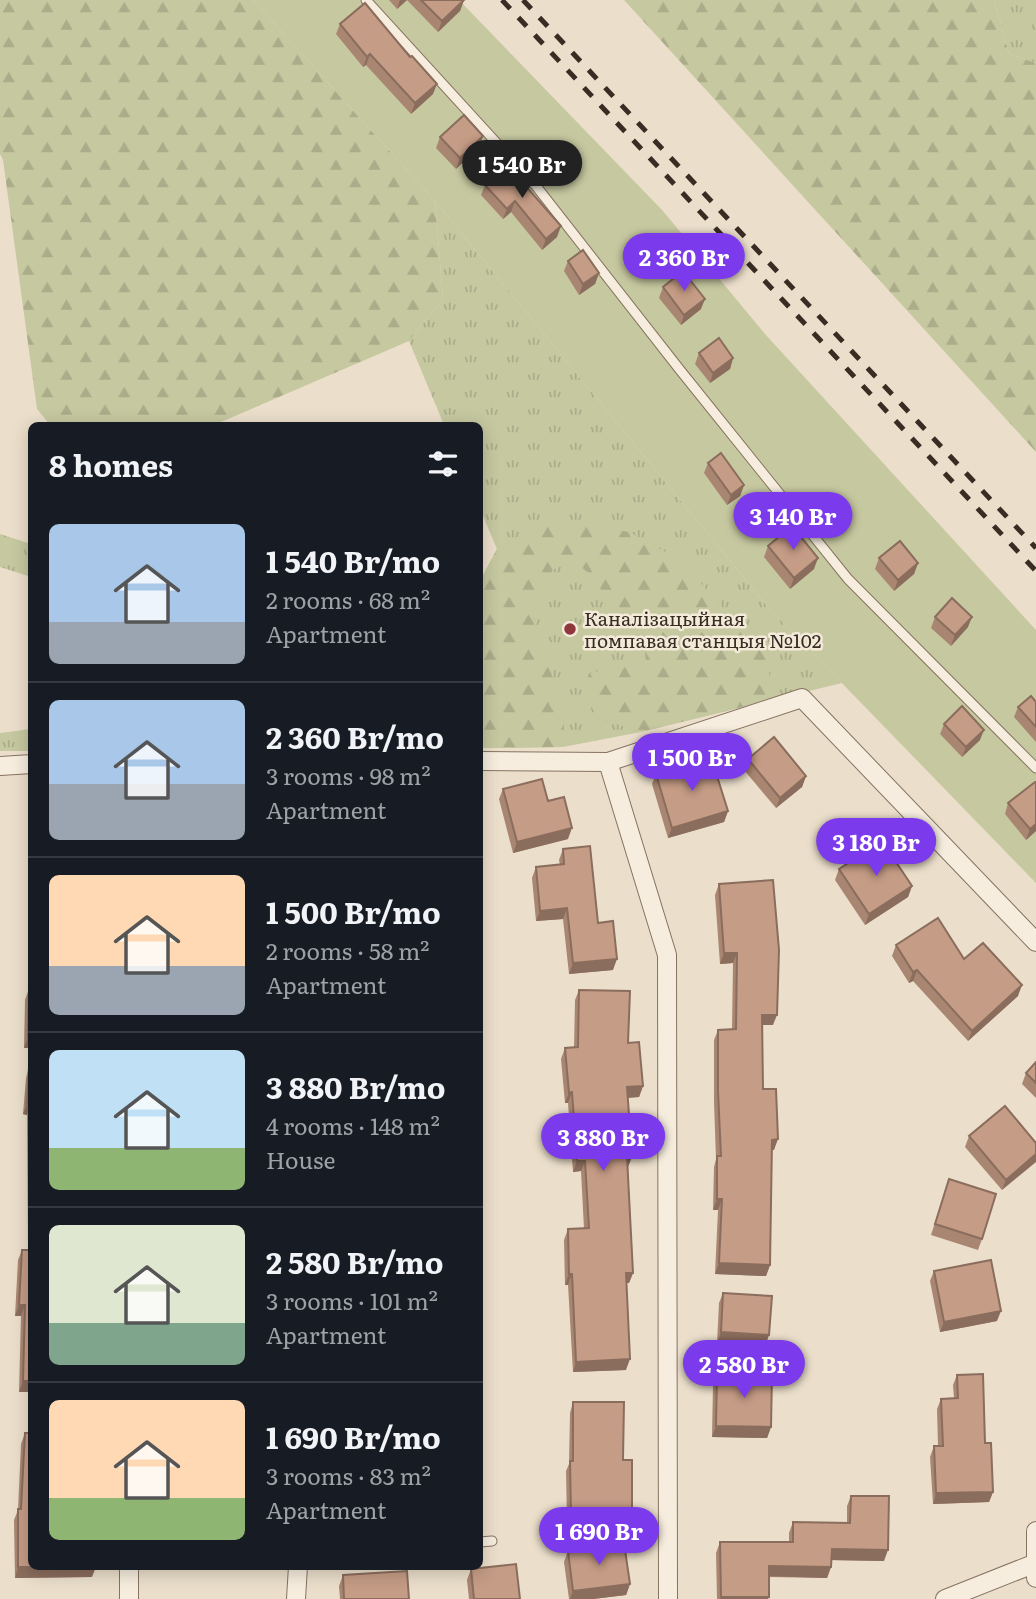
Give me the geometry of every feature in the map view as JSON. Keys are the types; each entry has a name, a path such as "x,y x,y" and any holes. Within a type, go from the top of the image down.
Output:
{"street":[{"path":"483,761 608,762 802,698 1036,942"},
{"path":"608,762 667,955 668,1599"},
{"path":"0,766 28,764"},
{"path":"1036,1531 1036,1578"},
{"path":"945,1599 1036,1564"},
{"path":"129,1570 129,1599"},
{"path":"296,1599 298,1570"}],"lane":[{"path":"366,0 536,186 848,579 1036,768"},
{"path":"483,1542 492,1541"}],"green space":[{"path":"0,0 253,0 435,201 443,299 409,341 221,422 48,422 37,409 3,160 0,154"},
{"path":"253,0 459,0 663,211 765,334 1036,630 1036,883 767,606 435,201"},
{"path":"624,0 994,0 1009,54 1036,63 1036,452"},
{"path":"994,0 1036,0 1036,63 1009,54"},
{"path":"435,201 767,606 842,683 641,732 563,747 483,748 483,575 497,549 483,516 483,422 443,422 409,341 443,299"},
{"path":"550,519 629,532 680,560 769,659 770,700 641,732 598,718 583,693 589,673 646,662 643,627 608,609 597,580 570,558 546,575 532,606 540,649 565,704 563,747 483,748 483,575 497,549"},
{"path":"0,534 28,543 28,576 0,567"},
{"path":"28,729 28,751 0,751 0,733"}],"building":[{"path":"421,0 464,0 442,21"},
{"path":"365,3 410,57 412,56 437,84 415,103 370,54 367,57 340,24"},
{"path":"464,115 483,136 460,158 440,137"},
{"path":"507,165 561,226 546,239 515,201 507,209 485,185"},
{"path":"583,250 599,273 583,284 568,261"},
{"path":"683,271 705,299 684,315 663,287"},
{"path":"719,338 733,358 713,373 699,353"},
{"path":"721,453 744,485 731,495 708,463"},
{"path":"792,526 818,558 794,578 768,546"},
{"path":"900,541 918,563 898,580 879,558"},
{"path":"952,598 972,617 955,635 935,617"},
{"path":"1031,696 1036,702 1036,727 1018,707"},
{"path":"962,706 984,730 966,747 944,724"},
{"path":"774,737 806,776 780,798 748,759"},
{"path":"711,757 728,811 672,828 656,774"},
{"path":"542,779 548,801 564,797 572,828 517,842 503,789"},
{"path":"1035,782 1036,824 1030,829 1008,803"},
{"path":"882,841 912,886 869,914 839,869"},
{"path":"590,846 598,923 613,921 617,959 573,963 567,908 540,911 536,867 564,864 563,849"},
{"path":"773,880 779,950 777,1015 762,1015 763,1089 776,1089 778,1139 772,1140 770,1265 719,1263 722,1199 717,1199 717,1156 721,1156 718,1030 736,1029 737,953 724,953 719,884"},
{"path":"938,918 964,959 983,943 1022,985 972,1031 917,970 913,972 896,945"},
{"path":"579,990 630,991 628,1043 639,1042 643,1086 627,1087 632,1157 627,1157 633,1273 626,1273 630,1359 576,1362 568,1229 589,1228 585,1161 577,1161 572,1092 569,1093 565,1048 578,1047"},
{"path":"1036,1062 1036,1083 1026,1073"},
{"path":"1005,1106 1036,1143 1036,1154 1006,1180 969,1136"},
{"path":"949,1179 996,1194 982,1239 935,1224"},
{"path":"22,1250 28,1250 28,1381 23,1381 25,1305 19,1305"},
{"path":"991,1260 1001,1311 944,1322 934,1271"},
{"path":"723,1293 772,1296 769,1335 721,1332"},
{"path":"717,1373 772,1374 771,1427 716,1426"},
{"path":"983,1374 985,1443 991,1443 993,1492 936,1493 934,1446 943,1446 941,1399 958,1398 957,1375"},
{"path":"573,1402 624,1402 623,1460 632,1460 632,1513 571,1514"},
{"path":"25,1433 28,1433 28,1567 18,1567 18,1509 21,1509"},
{"path":"851,1496 889,1496 888,1550 832,1549 831,1567 769,1566 769,1597 721,1597 720,1542 793,1542 793,1522 850,1523"},
{"path":"624,1543 630,1584 573,1591 568,1551"},
{"path":"516,1564 520,1599 474,1599 471,1570 483,1570 483,1568"},
{"path":"407,1571 409,1599 344,1599 343,1575"}],"railway":[{"path":"502,0 1036,571"},
{"path":"523,0 1036,548"}],"place":[{"name":"Каналізацыйная помпавая станцыя №102","path":"570,629"}]}
